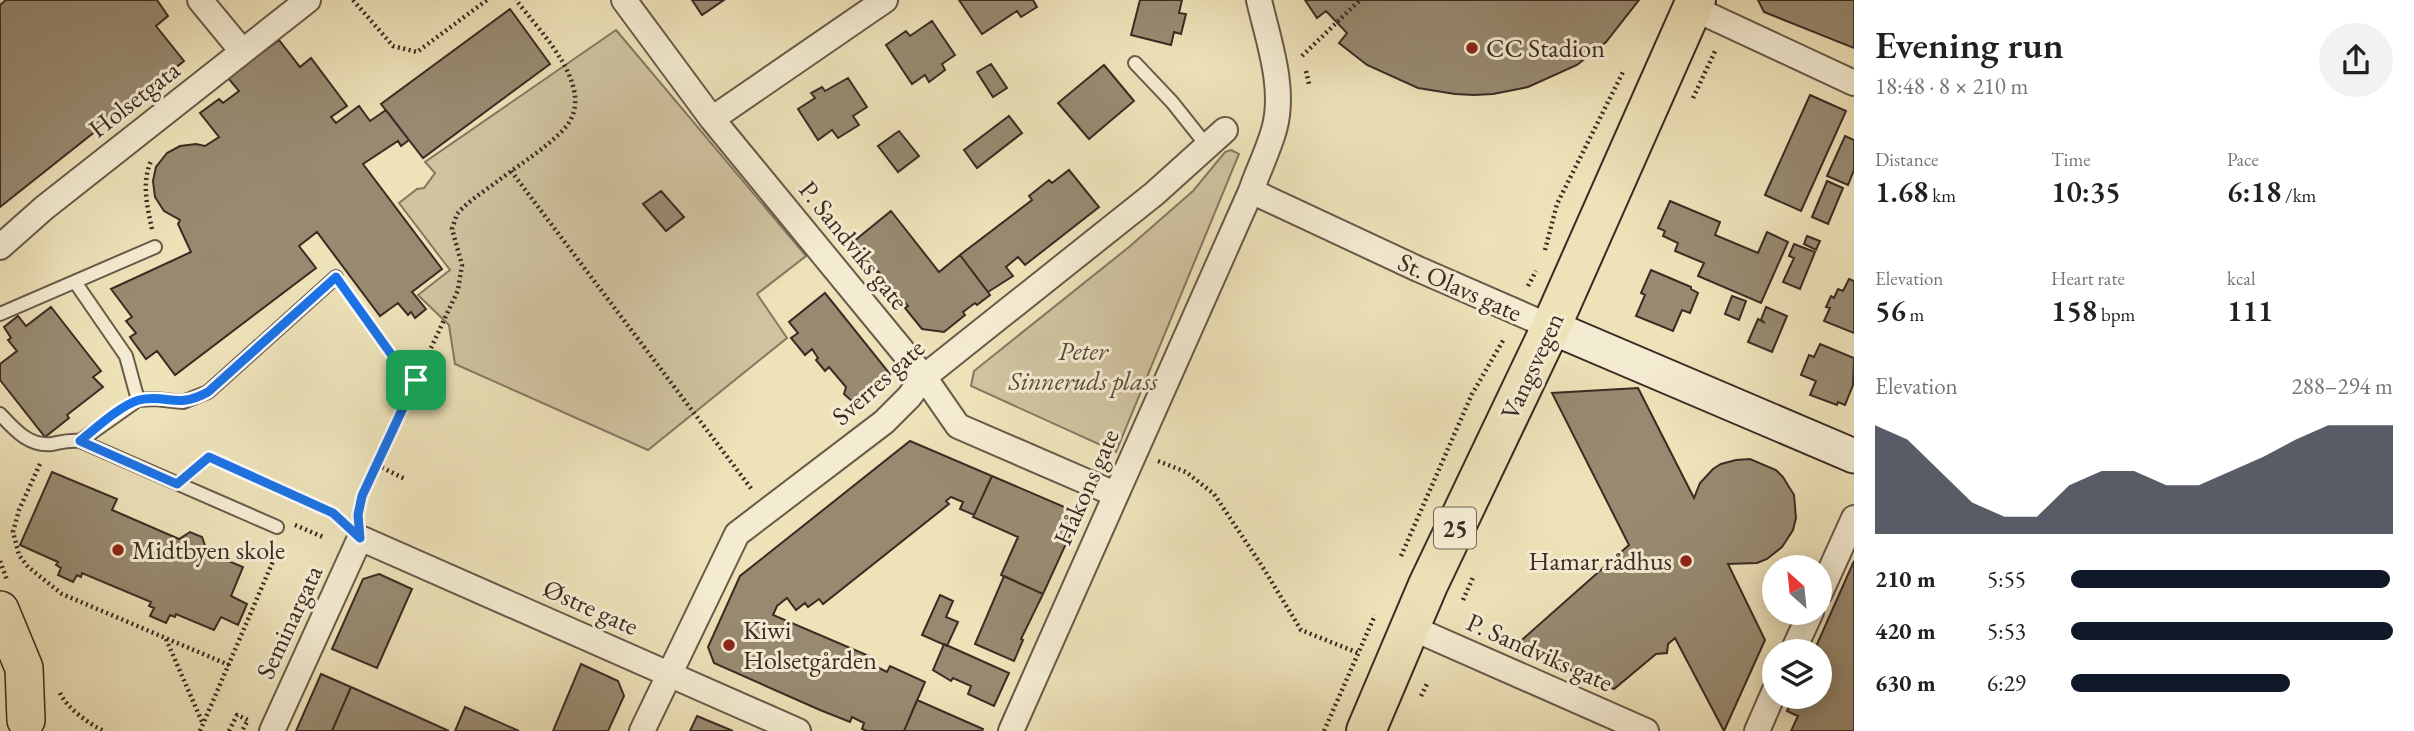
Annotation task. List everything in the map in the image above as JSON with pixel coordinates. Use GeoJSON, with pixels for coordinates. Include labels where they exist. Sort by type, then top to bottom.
{"type":"FeatureCollection","features":[{"type":"Feature","properties":{"kind":"highway","name":"Vangsvegen"},"geometry":{"type":"LineString","coordinates":[[1366,731],[1410,627],[1550,327],[1694,4]]}},
{"type":"Feature","properties":{"kind":"main road","name":"St. Olavs gate"},"geometry":{"type":"LineString","coordinates":[[1550,327],[1854,456]]}},
{"type":"Feature","properties":{"kind":"main road"},"geometry":{"type":"LineString","coordinates":[[0,610],[24,668],[25,720]]}},
{"type":"Feature","properties":{"kind":"street"},"geometry":{"type":"LineString","coordinates":[[200,0],[242,51]]}},
{"type":"Feature","properties":{"kind":"street","name":"Holsetgata"},"geometry":{"type":"LineString","coordinates":[[0,247],[44,208],[308,0]]}},
{"type":"Feature","properties":{"kind":"street","name":"P. Sandviks gate"},"geometry":{"type":"LineString","coordinates":[[624,0],[712,119],[924,377],[958,426],[1115,494]]}},
{"type":"Feature","properties":{"kind":"street"},"geometry":{"type":"LineString","coordinates":[[712,119],[885,0]]}},
{"type":"Feature","properties":{"kind":"street"},"geometry":{"type":"LineString","coordinates":[[1251,191],[1275,128],[1278,105],[1274,67],[1259,0]]}},
{"type":"Feature","properties":{"kind":"street"},"geometry":{"type":"LineString","coordinates":[[1694,4],[1854,83]]}},
{"type":"Feature","properties":{"kind":"street","name":"Sverres gate"},"geometry":{"type":"LineString","coordinates":[[642,731],[737,534],[884,422],[924,377],[1154,194],[1216,138]]}},
{"type":"Feature","properties":{"kind":"street","name":"St. Olavs gate"},"geometry":{"type":"LineString","coordinates":[[1251,191],[1550,327]]}},
{"type":"Feature","properties":{"kind":"street","name":"Håkons gate"},"geometry":{"type":"LineString","coordinates":[[1011,731],[1251,191]]}},
{"type":"Feature","properties":{"kind":"street"},"geometry":{"type":"LineString","coordinates":[[1832,567],[1854,518]]}},
{"type":"Feature","properties":{"kind":"street","name":"Østre gate"},"geometry":{"type":"LineString","coordinates":[[360,538],[798,731]]}},
{"type":"Feature","properties":{"kind":"street","name":"Seminargata"},"geometry":{"type":"LineString","coordinates":[[272,731],[360,538]]}},
{"type":"Feature","properties":{"kind":"street","name":"P. Sandviks gate"},"geometry":{"type":"LineString","coordinates":[[1410,627],[1646,731]]}},
{"type":"Feature","properties":{"kind":"street"},"geometry":{"type":"LineString","coordinates":[[1757,731],[1767,709]]}},
{"type":"Feature","properties":{"kind":"lane"},"geometry":{"type":"LineString","coordinates":[[1135,63],[1171,102],[1216,138]]}},
{"type":"Feature","properties":{"kind":"lane"},"geometry":{"type":"LineString","coordinates":[[0,314],[155,247]]}},
{"type":"Feature","properties":{"kind":"lane"},"geometry":{"type":"LineString","coordinates":[[80,441],[138,400],[155,398],[183,402],[208,392],[336,277]]}},
{"type":"Feature","properties":{"kind":"lane"},"geometry":{"type":"LineString","coordinates":[[75,282],[126,356],[138,400]]}},
{"type":"Feature","properties":{"kind":"lane"},"geometry":{"type":"LineString","coordinates":[[0,414],[14,430],[30,441],[50,444],[68,440],[80,441],[276,527]]}},
{"type":"Feature","properties":{"kind":"path"},"geometry":{"type":"LineString","coordinates":[[353,0],[393,46],[417,52],[487,0]]}},
{"type":"Feature","properties":{"kind":"path"},"geometry":{"type":"LineString","coordinates":[[360,538],[358,515],[362,496],[458,290],[462,265],[452,229],[453,221],[462,208],[562,132],[576,104],[573,83],[559,56],[516,0]]}},
{"type":"Feature","properties":{"kind":"path"},"geometry":{"type":"LineString","coordinates":[[1302,56],[1360,0]]}},
{"type":"Feature","properties":{"kind":"path"},"geometry":{"type":"LineString","coordinates":[[1528,286],[1543,261],[1557,204],[1628,62]]}},
{"type":"Feature","properties":{"kind":"path"},"geometry":{"type":"LineString","coordinates":[[153,156],[148,166],[145,191],[155,247]]}},
{"type":"Feature","properties":{"kind":"path"},"geometry":{"type":"LineString","coordinates":[[511,171],[768,511]]}},
{"type":"Feature","properties":{"kind":"path"},"geometry":{"type":"LineString","coordinates":[[336,277],[401,368],[428,388],[439,402]]}},
{"type":"Feature","properties":{"kind":"path"},"geometry":{"type":"LineString","coordinates":[[1400,557],[1472,394],[1504,339]]}},
{"type":"Feature","properties":{"kind":"path"},"geometry":{"type":"LineString","coordinates":[[50,444],[14,521],[14,542],[19,555],[40,580],[62,594],[229,665]]}},
{"type":"Feature","properties":{"kind":"path"},"geometry":{"type":"LineString","coordinates":[[177,484],[209,457],[333,513],[360,538]]}},
{"type":"Feature","properties":{"kind":"path"},"geometry":{"type":"LineString","coordinates":[[377,465],[405,479]]}},
{"type":"Feature","properties":{"kind":"path"},"geometry":{"type":"LineString","coordinates":[[1186,472],[1214,494],[1301,630],[1358,653]]}},
{"type":"Feature","properties":{"kind":"path"},"geometry":{"type":"LineString","coordinates":[[200,731],[286,531],[276,527]]}},
{"type":"Feature","properties":{"kind":"path"},"geometry":{"type":"LineString","coordinates":[[304,529],[323,537]]}},
{"type":"Feature","properties":{"kind":"path"},"geometry":{"type":"LineString","coordinates":[[1324,731],[1379,605]]}},
{"type":"Feature","properties":{"kind":"path"},"geometry":{"type":"LineString","coordinates":[[166,638],[203,725]]}},
{"type":"Feature","properties":{"kind":"path"},"geometry":{"type":"LineString","coordinates":[[229,731],[237,715],[248,720],[242,731]]}},
{"type":"Feature","properties":{"kind":"green space"},"geometry":{"type":"Polygon","coordinates":[[[616,30],[806,256],[757,294],[787,338],[648,450],[455,364],[449,325],[418,295],[450,270],[399,203],[417,189],[424,188],[435,173],[425,162],[616,30]]]}},
{"type":"Feature","properties":{"kind":"green space","name":"Peter Sinneruds plass"},"geometry":{"type":"Polygon","coordinates":[[[1231,150],[1239,154],[1116,452],[971,386],[974,371],[1129,247],[1193,191],[1225,152],[1231,150]]]}},
{"type":"Feature","properties":{"kind":"building"},"geometry":{"type":"Polygon","coordinates":[[[6,0],[157,0],[168,16],[156,26],[184,61],[0,207],[0,5],[6,0]]]}},
{"type":"Feature","properties":{"kind":"building"},"geometry":{"type":"Polygon","coordinates":[[[692,0],[724,0],[702,15],[692,0]]]}},
{"type":"Feature","properties":{"kind":"building"},"geometry":{"type":"Polygon","coordinates":[[[959,0],[1033,0],[1037,7],[1021,17],[1017,11],[982,34],[959,0]]]}},
{"type":"Feature","properties":{"kind":"building"},"geometry":{"type":"Polygon","coordinates":[[[1140,0],[1182,0],[1179,13],[1186,14],[1181,34],[1174,32],[1171,45],[1131,35],[1140,0]]]}},
{"type":"Feature","properties":{"kind":"building","name":"CC Stadion"},"geometry":{"type":"Polygon","coordinates":[[[1305,0],[1639,0],[1606,42],[1577,65],[1528,87],[1474,95],[1418,88],[1367,65],[1339,43],[1347,33],[1326,11],[1317,18],[1305,0]]]}},
{"type":"Feature","properties":{"kind":"building"},"geometry":{"type":"Polygon","coordinates":[[[1758,0],[1854,0],[1854,48],[1764,12],[1758,0]]]}},
{"type":"Feature","properties":{"kind":"building"},"geometry":{"type":"Polygon","coordinates":[[[510,9],[550,64],[423,158],[381,104],[510,9]]]}},
{"type":"Feature","properties":{"kind":"building"},"geometry":{"type":"Polygon","coordinates":[[[932,21],[955,55],[942,64],[945,70],[929,82],[925,75],[912,84],[886,45],[906,31],[910,36],[932,21]]]}},
{"type":"Feature","properties":{"kind":"building"},"geometry":{"type":"Polygon","coordinates":[[[279,40],[300,67],[311,58],[347,106],[331,117],[336,123],[359,106],[370,121],[386,110],[409,140],[401,146],[398,141],[363,164],[442,269],[412,292],[426,309],[415,318],[411,312],[408,315],[398,303],[380,316],[317,232],[299,246],[316,268],[175,375],[157,351],[146,359],[130,337],[136,333],[126,321],[132,317],[111,289],[191,252],[178,224],[180,220],[164,211],[155,197],[153,181],[156,167],[167,153],[180,146],[205,146],[219,137],[200,113],[219,99],[223,103],[239,91],[228,78],[279,40]]]}},
{"type":"Feature","properties":{"kind":"building"},"geometry":{"type":"Polygon","coordinates":[[[991,64],[1007,88],[993,97],[977,72],[991,64]]]}},
{"type":"Feature","properties":{"kind":"building"},"geometry":{"type":"Polygon","coordinates":[[[1104,65],[1134,101],[1089,139],[1058,103],[1104,65]]]}},
{"type":"Feature","properties":{"kind":"building"},"geometry":{"type":"Polygon","coordinates":[[[848,78],[867,107],[853,116],[859,125],[838,138],[832,130],[818,140],[798,109],[815,98],[811,93],[822,87],[825,91],[848,78]]]}},
{"type":"Feature","properties":{"kind":"building"},"geometry":{"type":"Polygon","coordinates":[[[1810,95],[1846,111],[1801,211],[1765,195],[1810,95]]]}},
{"type":"Feature","properties":{"kind":"building"},"geometry":{"type":"Polygon","coordinates":[[[1009,116],[1022,133],[977,168],[964,150],[1009,116]]]}},
{"type":"Feature","properties":{"kind":"building"},"geometry":{"type":"Polygon","coordinates":[[[899,131],[919,156],[898,172],[878,146],[899,131]]]}},
{"type":"Feature","properties":{"kind":"building"},"geometry":{"type":"Polygon","coordinates":[[[1845,136],[1854,140],[1854,170],[1848,185],[1827,176],[1845,136]]]}},
{"type":"Feature","properties":{"kind":"building"},"geometry":{"type":"Polygon","coordinates":[[[1069,170],[1099,207],[1025,265],[1018,257],[1006,267],[1013,276],[988,292],[960,255],[1032,200],[1029,196],[1049,180],[1052,183],[1069,170]]]}},
{"type":"Feature","properties":{"kind":"building"},"geometry":{"type":"Polygon","coordinates":[[[1827,181],[1843,188],[1828,224],[1812,217],[1827,181]]]}},
{"type":"Feature","properties":{"kind":"building"},"geometry":{"type":"Polygon","coordinates":[[[661,191],[684,217],[666,231],[643,204],[661,191]]]}},
{"type":"Feature","properties":{"kind":"building"},"geometry":{"type":"Polygon","coordinates":[[[1670,201],[1720,222],[1715,235],[1758,253],[1767,232],[1788,242],[1761,303],[1698,276],[1704,263],[1675,251],[1678,243],[1663,236],[1665,231],[1658,228],[1670,201]]]}},
{"type":"Feature","properties":{"kind":"building"},"geometry":{"type":"Polygon","coordinates":[[[891,211],[939,272],[960,255],[990,295],[963,312],[965,315],[944,332],[922,329],[905,308],[908,306],[898,294],[896,296],[853,242],[891,211]]]}},
{"type":"Feature","properties":{"kind":"building"},"geometry":{"type":"Polygon","coordinates":[[[1807,236],[1820,241],[1816,250],[1804,244],[1807,236]]]}},
{"type":"Feature","properties":{"kind":"building"},"geometry":{"type":"Polygon","coordinates":[[[1794,244],[1815,252],[1800,289],[1783,282],[1794,258],[1789,256],[1794,244]]]}},
{"type":"Feature","properties":{"kind":"building"},"geometry":{"type":"Polygon","coordinates":[[[1651,270],[1691,287],[1698,293],[1690,313],[1682,310],[1673,331],[1636,316],[1645,295],[1641,293],[1651,270]]]}},
{"type":"Feature","properties":{"kind":"building"},"geometry":{"type":"Polygon","coordinates":[[[1849,279],[1854,281],[1854,333],[1824,321],[1830,308],[1826,307],[1831,296],[1834,298],[1838,289],[1843,291],[1849,279]]]}},
{"type":"Feature","properties":{"kind":"building"},"geometry":{"type":"Polygon","coordinates":[[[825,293],[890,374],[854,403],[844,394],[846,387],[829,367],[825,371],[816,360],[818,358],[812,349],[805,355],[791,338],[798,333],[789,322],[825,293]]]}},
{"type":"Feature","properties":{"kind":"building"},"geometry":{"type":"Polygon","coordinates":[[[1732,296],[1746,301],[1739,320],[1725,314],[1732,296]]]}},
{"type":"Feature","properties":{"kind":"building"},"geometry":{"type":"Polygon","coordinates":[[[51,307],[101,371],[93,377],[103,387],[67,415],[69,418],[45,437],[0,380],[0,364],[17,351],[8,340],[11,338],[4,327],[18,316],[26,326],[51,307]]]}},
{"type":"Feature","properties":{"kind":"building"},"geometry":{"type":"Polygon","coordinates":[[[1766,307],[1787,316],[1772,352],[1748,342],[1758,319],[1765,323],[1761,320],[1766,307]]]}},
{"type":"Feature","properties":{"kind":"building"},"geometry":{"type":"Polygon","coordinates":[[[1820,344],[1854,358],[1853,385],[1845,405],[1838,402],[1837,405],[1810,395],[1816,381],[1801,375],[1809,355],[1814,357],[1820,344]]]}},
{"type":"Feature","properties":{"kind":"building","name":"Hamar rådhus"},"geometry":{"type":"Polygon","coordinates":[[[1638,388],[1694,498],[1700,483],[1713,469],[1721,464],[1750,459],[1776,470],[1794,495],[1796,518],[1793,530],[1782,547],[1772,555],[1762,555],[1762,561],[1757,563],[1728,564],[1765,639],[1762,639],[1762,647],[1724,731],[1675,638],[1668,644],[1667,653],[1656,654],[1614,689],[1515,646],[1629,545],[1552,393],[1638,388]]]}},
{"type":"Feature","properties":{"kind":"building"},"geometry":{"type":"Polygon","coordinates":[[[910,441],[992,476],[974,515],[960,509],[963,502],[951,497],[946,501],[949,504],[823,604],[819,599],[808,607],[805,603],[796,610],[787,598],[777,606],[773,615],[876,659],[873,665],[887,672],[890,666],[925,682],[904,731],[867,731],[862,729],[864,723],[852,717],[850,722],[714,663],[708,647],[740,576],[910,441]]]}},
{"type":"Feature","properties":{"kind":"building","name":"Midtbyen skole"},"geometry":{"type":"Polygon","coordinates":[[[52,472],[117,499],[112,510],[179,539],[190,532],[202,537],[206,548],[204,551],[243,567],[231,596],[247,604],[238,625],[221,617],[214,630],[176,614],[175,617],[170,615],[166,623],[150,616],[154,608],[149,606],[151,602],[82,573],[81,577],[77,575],[73,582],[58,575],[61,568],[56,565],[58,562],[20,545],[52,472]]]}},
{"type":"Feature","properties":{"kind":"building"},"geometry":{"type":"Polygon","coordinates":[[[992,476],[1069,509],[1075,524],[1043,594],[1001,575],[1018,537],[973,517],[992,476]]]}},
{"type":"Feature","properties":{"kind":"building"},"geometry":{"type":"Polygon","coordinates":[[[1854,561],[1854,731],[1791,731],[1798,716],[1787,711],[1788,709],[1832,709],[1832,639],[1819,639],[1826,625],[1832,625],[1832,610],[1854,561]]]}},
{"type":"Feature","properties":{"kind":"building"},"geometry":{"type":"Polygon","coordinates":[[[379,574],[412,589],[377,668],[332,649],[363,579],[379,574]]]}},
{"type":"Feature","properties":{"kind":"building"},"geometry":{"type":"Polygon","coordinates":[[[1004,576],[1043,594],[1021,639],[1023,640],[1014,661],[975,644],[1004,576]]]}},
{"type":"Feature","properties":{"kind":"building"},"geometry":{"type":"Polygon","coordinates":[[[940,595],[953,601],[946,617],[958,622],[947,646],[922,635],[940,595]]]}},
{"type":"Feature","properties":{"kind":"building"},"geometry":{"type":"Polygon","coordinates":[[[944,644],[1009,673],[994,706],[968,694],[971,686],[953,678],[951,681],[933,670],[944,644]]]}},
{"type":"Feature","properties":{"kind":"building"},"geometry":{"type":"Polygon","coordinates":[[[581,664],[618,681],[624,696],[608,731],[553,731],[581,664]]]}},
{"type":"Feature","properties":{"kind":"building"},"geometry":{"type":"Polygon","coordinates":[[[321,674],[351,687],[332,731],[296,731],[321,674]]]}},
{"type":"Feature","properties":{"kind":"building"},"geometry":{"type":"Polygon","coordinates":[[[351,687],[449,731],[332,731],[351,687]]]}},
{"type":"Feature","properties":{"kind":"building"},"geometry":{"type":"Polygon","coordinates":[[[917,700],[983,729],[904,731],[917,700]]]}},
{"type":"Feature","properties":{"kind":"building"},"geometry":{"type":"Polygon","coordinates":[[[465,707],[519,731],[455,731],[465,707]]]}},
{"type":"Feature","properties":{"kind":"building"},"geometry":{"type":"Polygon","coordinates":[[[697,716],[733,731],[690,731],[697,716]]]}},
{"type":"Feature","properties":{"kind":"place","name":"CC Stadion"},"geometry":{"type":"Point","coordinates":[1472,48]}},
{"type":"Feature","properties":{"kind":"place","name":"Midtbyen skole"},"geometry":{"type":"Point","coordinates":[118,550]}},
{"type":"Feature","properties":{"kind":"place","name":"Hamar rådhus"},"geometry":{"type":"Point","coordinates":[1686,561]}},
{"type":"Feature","properties":{"kind":"place","name":"Kiwi Holsetgården"},"geometry":{"type":"Point","coordinates":[729,645]}},
{"type":"Feature","properties":{"kind":"route"},"geometry":{"type":"LineString","coordinates":[[336,277],[401,368],[416,380],[362,496],[358,515],[360,538],[333,513],[209,457],[177,484],[80,441],[138,400],[155,398],[183,402],[208,392],[336,277]]}}]}
